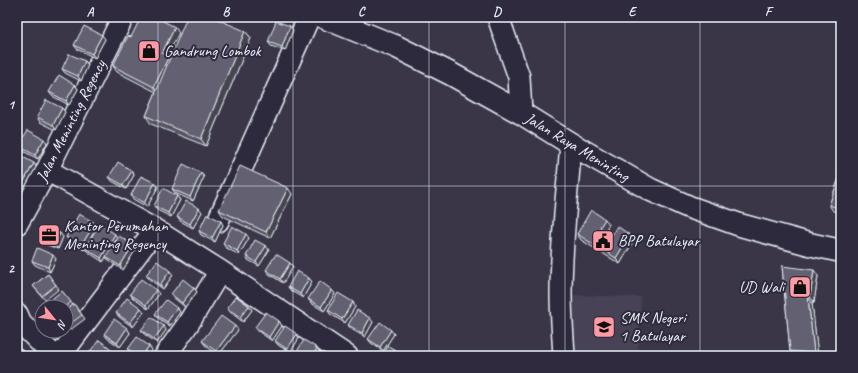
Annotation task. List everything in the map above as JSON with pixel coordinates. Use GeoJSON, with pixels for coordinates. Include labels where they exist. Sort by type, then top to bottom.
{"type":"FeatureCollection","features":[{"type":"Feature","properties":{"kind":"highway","name":"Jalan Raya Meninting"},"geometry":{"type":"LineString","coordinates":[[323,17],[397,47],[450,74],[521,113],[651,190],[689,208],[740,225],[841,251]]}},
{"type":"Feature","properties":{"kind":"street","name":"Jalan Meninting Regency"},"geometry":{"type":"LineString","coordinates":[[17,224],[47,170],[123,17]]}},
{"type":"Feature","properties":{"kind":"street"},"geometry":{"type":"LineString","coordinates":[[218,221],[309,17]]}},
{"type":"Feature","properties":{"kind":"street"},"geometry":{"type":"LineString","coordinates":[[498,17],[519,77],[521,113]]}},
{"type":"Feature","properties":{"kind":"street"},"geometry":{"type":"LineString","coordinates":[[564,356],[562,273],[564,225],[571,144]]}},
{"type":"Feature","properties":{"kind":"street"},"geometry":{"type":"LineString","coordinates":[[47,170],[155,230],[220,271],[347,356]]}},
{"type":"Feature","properties":{"kind":"street"},"geometry":{"type":"LineString","coordinates":[[60,356],[155,230]]}},
{"type":"Feature","properties":{"kind":"street"},"geometry":{"type":"LineString","coordinates":[[165,356],[188,324],[220,271]]}},
{"type":"Feature","properties":{"kind":"street"},"geometry":{"type":"LineString","coordinates":[[17,314],[22,322],[54,356]]}},
{"type":"Feature","properties":{"kind":"shaded area","name":"SMK Negeri 1 Batulayar"},"geometry":{"type":"Polygon","coordinates":[[[567,295],[641,297],[638,356],[571,356],[567,295]]]}},
{"type":"Feature","properties":{"kind":"building","name":"Gandrung Lombok"},"geometry":{"type":"Polygon","coordinates":[[[141,17],[155,17],[175,27],[162,53],[169,56],[154,87],[113,66],[128,36],[131,37],[141,17]]]}},
{"type":"Feature","properties":{"kind":"building"},"geometry":{"type":"Polygon","coordinates":[[[187,17],[212,17],[245,31],[201,139],[146,116],[187,17]]]}},
{"type":"Feature","properties":{"kind":"building"},"geometry":{"type":"Polygon","coordinates":[[[276,21],[290,26],[282,47],[268,42],[276,21]]]}},
{"type":"Feature","properties":{"kind":"building"},"geometry":{"type":"Polygon","coordinates":[[[84,26],[102,35],[92,54],[74,45],[84,26]]]}},
{"type":"Feature","properties":{"kind":"building"},"geometry":{"type":"Polygon","coordinates":[[[69,54],[85,61],[78,76],[62,69],[69,54]]]}},
{"type":"Feature","properties":{"kind":"building"},"geometry":{"type":"Polygon","coordinates":[[[59,75],[75,85],[66,101],[49,92],[59,75]]]}},
{"type":"Feature","properties":{"kind":"building"},"geometry":{"type":"Polygon","coordinates":[[[46,100],[62,108],[53,125],[37,117],[46,100]]]}},
{"type":"Feature","properties":{"kind":"building"},"geometry":{"type":"Polygon","coordinates":[[[28,130],[44,139],[35,155],[18,146],[28,130]]]}},
{"type":"Feature","properties":{"kind":"building"},"geometry":{"type":"Polygon","coordinates":[[[17,154],[34,163],[19,190],[17,189],[17,154]]]}},
{"type":"Feature","properties":{"kind":"building"},"geometry":{"type":"Polygon","coordinates":[[[118,162],[132,171],[123,185],[109,177],[118,162]]]}},
{"type":"Feature","properties":{"kind":"building"},"geometry":{"type":"Polygon","coordinates":[[[183,164],[201,173],[190,197],[172,189],[183,164]]]}},
{"type":"Feature","properties":{"kind":"building"},"geometry":{"type":"Polygon","coordinates":[[[240,166],[288,188],[266,232],[219,210],[240,166]]]}},
{"type":"Feature","properties":{"kind":"building"},"geometry":{"type":"Polygon","coordinates":[[[841,173],[841,209],[829,205],[841,173]]]}},
{"type":"Feature","properties":{"kind":"building"},"geometry":{"type":"Polygon","coordinates":[[[141,176],[155,183],[144,203],[131,195],[141,176]]]}},
{"type":"Feature","properties":{"kind":"building"},"geometry":{"type":"Polygon","coordinates":[[[163,188],[177,196],[168,213],[154,206],[163,188]]]}},
{"type":"Feature","properties":{"kind":"building"},"geometry":{"type":"Polygon","coordinates":[[[186,201],[199,208],[190,224],[177,217],[186,201]]]}},
{"type":"Feature","properties":{"kind":"building"},"geometry":{"type":"Polygon","coordinates":[[[591,210],[605,219],[600,227],[612,235],[617,226],[630,235],[616,258],[577,234],[591,210]]]}},
{"type":"Feature","properties":{"kind":"building"},"geometry":{"type":"Polygon","coordinates":[[[79,214],[95,223],[81,246],[66,237],[79,214]]]}},
{"type":"Feature","properties":{"kind":"building"},"geometry":{"type":"Polygon","coordinates":[[[207,214],[221,221],[212,238],[199,231],[207,214]]]}},
{"type":"Feature","properties":{"kind":"building"},"geometry":{"type":"Polygon","coordinates":[[[99,224],[115,234],[101,258],[85,248],[99,224]]]}},
{"type":"Feature","properties":{"kind":"building"},"geometry":{"type":"Polygon","coordinates":[[[232,226],[246,234],[237,251],[223,243],[232,226]]]}},
{"type":"Feature","properties":{"kind":"building"},"geometry":{"type":"Polygon","coordinates":[[[44,227],[60,233],[55,245],[39,239],[44,227]]]}},
{"type":"Feature","properties":{"kind":"building"},"geometry":{"type":"Polygon","coordinates":[[[119,236],[133,245],[120,266],[106,257],[119,236]]]}},
{"type":"Feature","properties":{"kind":"building"},"geometry":{"type":"Polygon","coordinates":[[[255,240],[266,246],[256,262],[246,256],[255,240]]]}},
{"type":"Feature","properties":{"kind":"building"},"geometry":{"type":"Polygon","coordinates":[[[37,248],[53,255],[48,267],[32,261],[37,248]]]}},
{"type":"Feature","properties":{"kind":"building"},"geometry":{"type":"Polygon","coordinates":[[[276,254],[290,263],[280,279],[266,270],[276,254]]]}},
{"type":"Feature","properties":{"kind":"building"},"geometry":{"type":"Polygon","coordinates":[[[157,261],[170,271],[160,285],[146,275],[157,261]]]}},
{"type":"Feature","properties":{"kind":"building"},"geometry":{"type":"Polygon","coordinates":[[[782,266],[814,270],[810,297],[808,297],[814,353],[790,351],[782,266]]]}},
{"type":"Feature","properties":{"kind":"building"},"geometry":{"type":"Polygon","coordinates":[[[297,271],[309,278],[300,294],[288,287],[297,271]]]}},
{"type":"Feature","properties":{"kind":"building"},"geometry":{"type":"Polygon","coordinates":[[[48,274],[56,285],[42,296],[33,286],[48,274]]]}},
{"type":"Feature","properties":{"kind":"building"},"geometry":{"type":"Polygon","coordinates":[[[141,279],[156,290],[146,305],[130,294],[141,279]]]}},
{"type":"Feature","properties":{"kind":"building"},"geometry":{"type":"Polygon","coordinates":[[[183,279],[194,288],[182,303],[171,294],[183,279]]]}},
{"type":"Feature","properties":{"kind":"building"},"geometry":{"type":"Polygon","coordinates":[[[320,281],[332,290],[321,307],[308,299],[320,281]]]}},
{"type":"Feature","properties":{"kind":"building"},"geometry":{"type":"Polygon","coordinates":[[[62,291],[69,299],[52,299],[62,291]]]}},
{"type":"Feature","properties":{"kind":"building"},"geometry":{"type":"Polygon","coordinates":[[[338,293],[353,302],[342,319],[328,310],[338,293]]]}},
{"type":"Feature","properties":{"kind":"building"},"geometry":{"type":"Polygon","coordinates":[[[236,296],[249,306],[240,317],[227,308],[236,296]]]}},
{"type":"Feature","properties":{"kind":"building"},"geometry":{"type":"Polygon","coordinates":[[[127,298],[141,308],[130,323],[116,313],[127,298]]]}},
{"type":"Feature","properties":{"kind":"building"},"geometry":{"type":"Polygon","coordinates":[[[166,300],[177,308],[167,322],[155,314],[166,300]]]}},
{"type":"Feature","properties":{"kind":"building"},"geometry":{"type":"Polygon","coordinates":[[[74,304],[82,315],[74,321],[74,304]]]}},
{"type":"Feature","properties":{"kind":"building"},"geometry":{"type":"Polygon","coordinates":[[[357,310],[370,318],[362,333],[348,325],[357,310]]]}},
{"type":"Feature","properties":{"kind":"building"},"geometry":{"type":"Polygon","coordinates":[[[266,312],[279,321],[269,337],[255,327],[266,312]]]}},
{"type":"Feature","properties":{"kind":"building"},"geometry":{"type":"Polygon","coordinates":[[[221,316],[235,326],[216,351],[202,341],[221,316]]]}},
{"type":"Feature","properties":{"kind":"building"},"geometry":{"type":"Polygon","coordinates":[[[151,317],[164,326],[154,339],[141,330],[151,317]]]}},
{"type":"Feature","properties":{"kind":"building"},"geometry":{"type":"Polygon","coordinates":[[[114,319],[127,328],[117,343],[104,334],[114,319]]]}},
{"type":"Feature","properties":{"kind":"building"},"geometry":{"type":"Polygon","coordinates":[[[380,322],[391,330],[380,347],[368,339],[380,322]]]}},
{"type":"Feature","properties":{"kind":"building"},"geometry":{"type":"Polygon","coordinates":[[[285,326],[297,334],[287,349],[275,341],[285,326]]]}},
{"type":"Feature","properties":{"kind":"building"},"geometry":{"type":"Polygon","coordinates":[[[137,337],[149,346],[142,356],[137,356],[128,349],[137,337]]]}},
{"type":"Feature","properties":{"kind":"building"},"geometry":{"type":"Polygon","coordinates":[[[99,340],[110,348],[104,356],[91,356],[88,354],[99,340]]]}},
{"type":"Feature","properties":{"kind":"building"},"geometry":{"type":"Polygon","coordinates":[[[304,340],[317,348],[313,356],[294,356],[304,340]]]}},
{"type":"Feature","properties":{"kind":"building"},"geometry":{"type":"Polygon","coordinates":[[[17,345],[26,354],[25,356],[17,356],[17,345]]]}},
{"type":"Feature","properties":{"kind":"building"},"geometry":{"type":"Polygon","coordinates":[[[388,346],[407,356],[382,356],[388,346]]]}},
{"type":"Feature","properties":{"kind":"building"},"geometry":{"type":"Polygon","coordinates":[[[323,352],[329,356],[320,356],[323,352]]]}},
{"type":"Feature","properties":{"kind":"place","name":"Gandrung Lombok"},"geometry":{"type":"Point","coordinates":[149,51]}},
{"type":"Feature","properties":{"kind":"place","name":"Kantor Perumahan Meninting Regency"},"geometry":{"type":"Point","coordinates":[49,235]}},
{"type":"Feature","properties":{"kind":"place","name":"BPP Batulayar"},"geometry":{"type":"Point","coordinates":[603,241]}},
{"type":"Feature","properties":{"kind":"place","name":"UD Wali"},"geometry":{"type":"Point","coordinates":[800,287]}},
{"type":"Feature","properties":{"kind":"place","name":"SMK Negeri 1 Batulayar"},"geometry":{"type":"Point","coordinates":[604,327]}}]}
